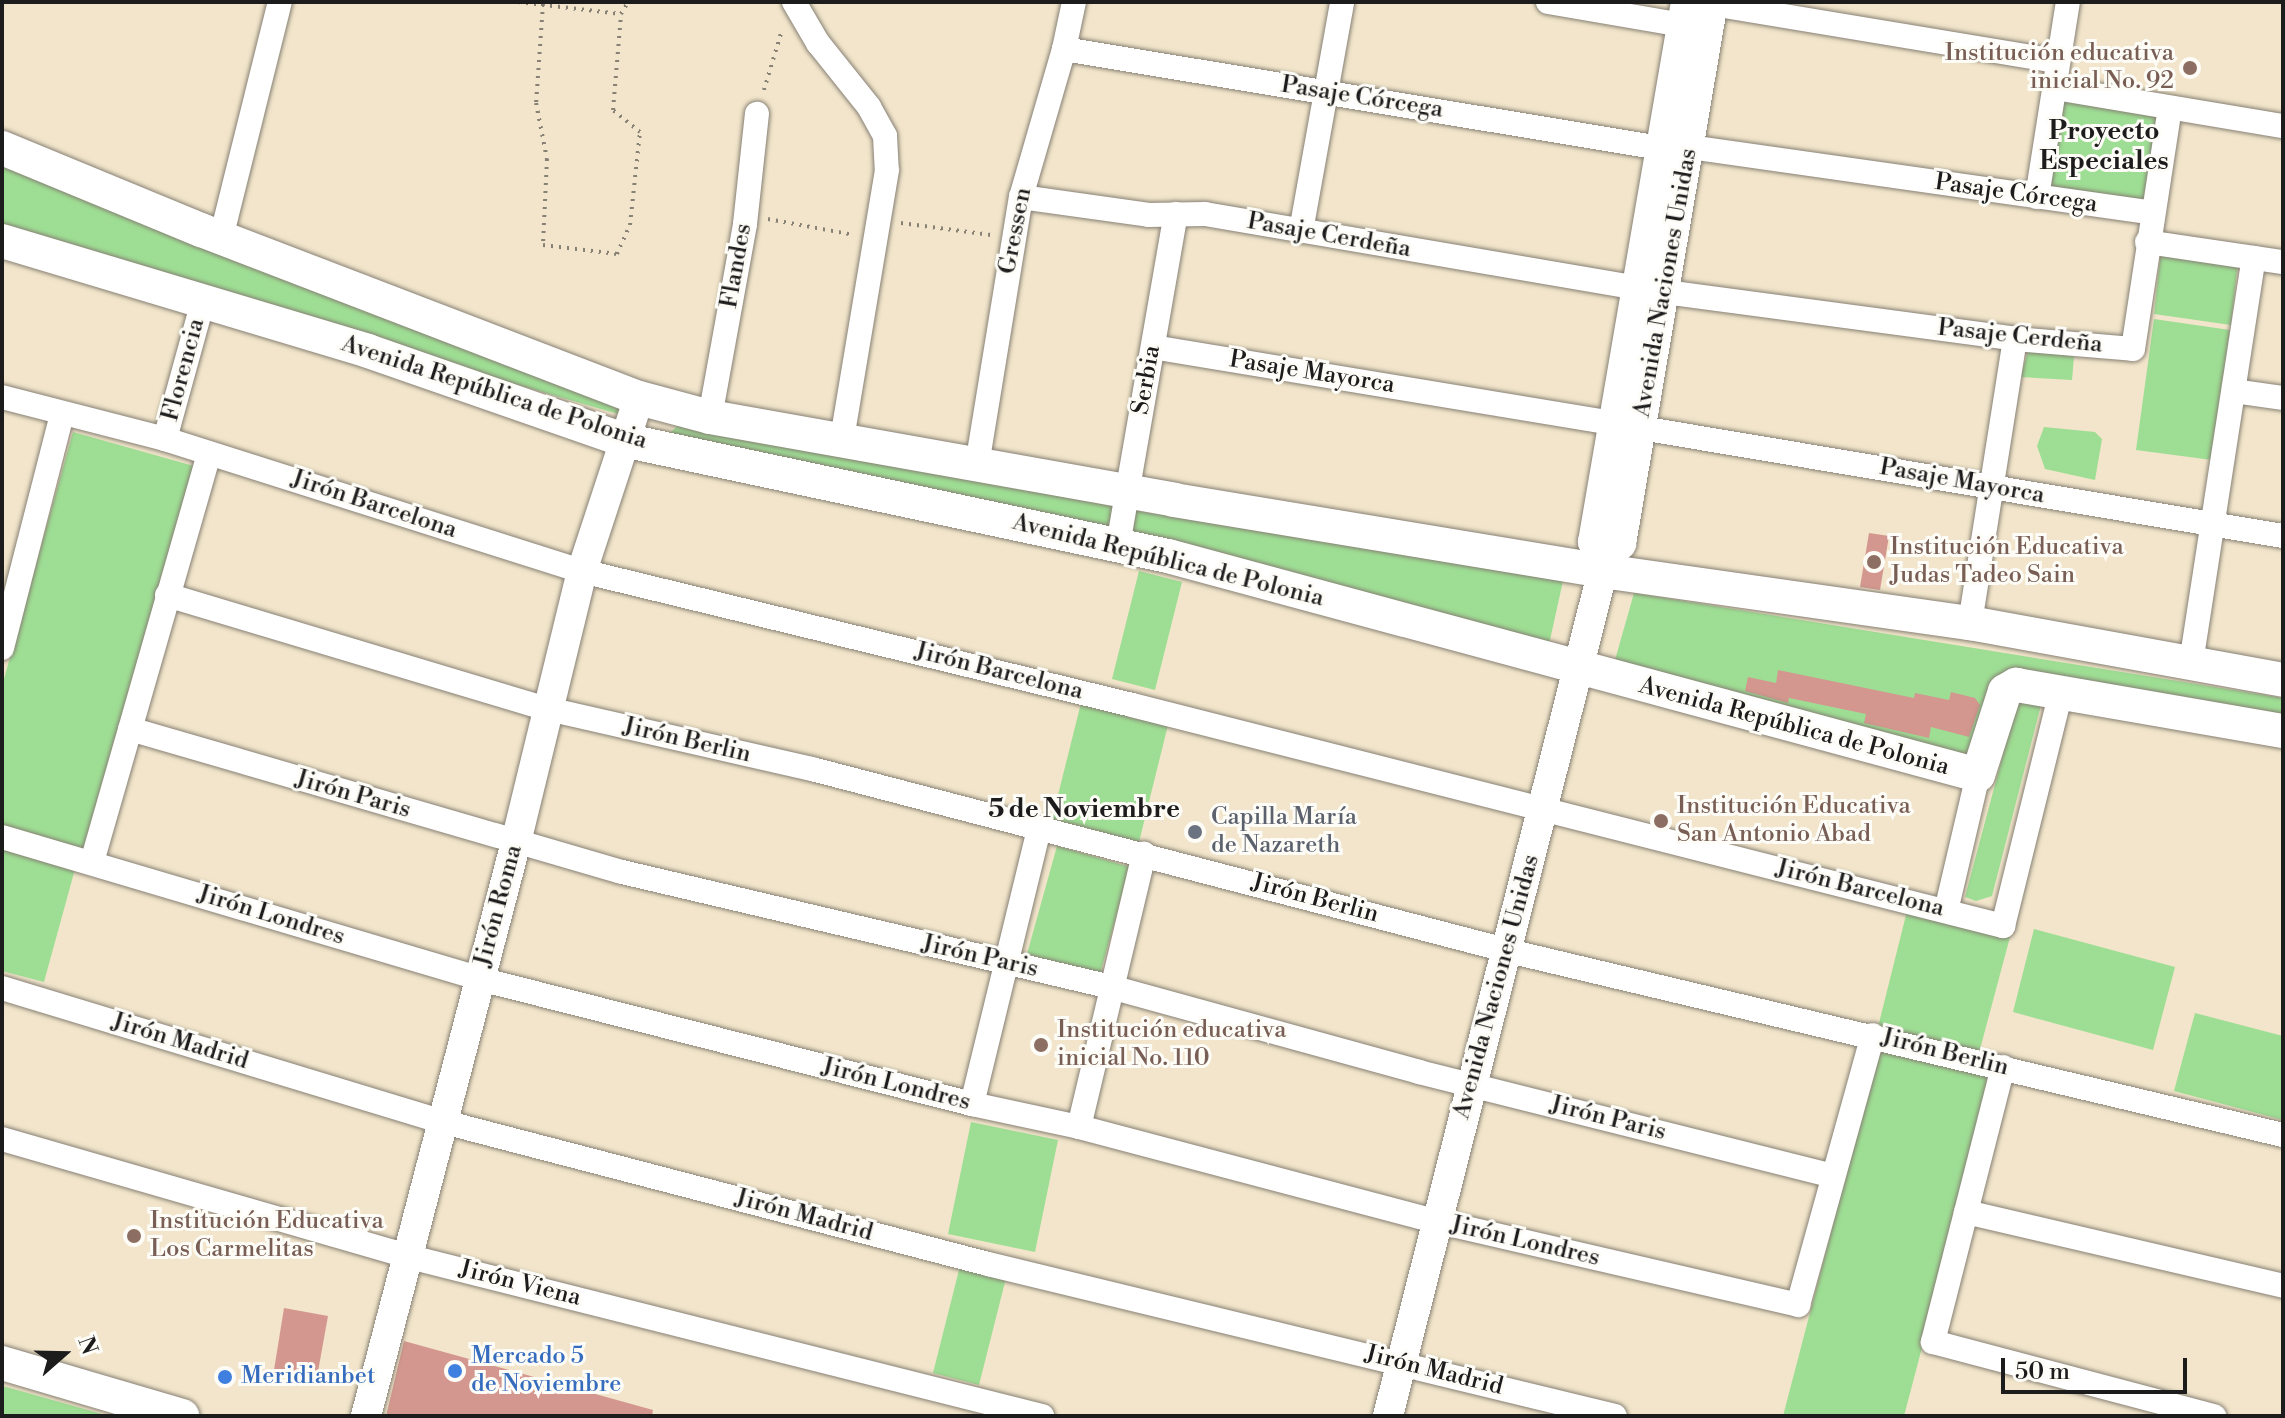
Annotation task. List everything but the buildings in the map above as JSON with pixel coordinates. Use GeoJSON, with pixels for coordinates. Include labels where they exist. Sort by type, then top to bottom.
{"type":"FeatureCollection","features":[{"type":"Feature","properties":{"kind":"main road","name":"Avenida República de Polonia"},"geometry":{"type":"LineString","coordinates":[[2,148],[221,238],[639,398],[710,417],[1113,489],[1970,623],[2283,680]]}},
{"type":"Feature","properties":{"kind":"main road","name":"Avenida República de Polonia"},"geometry":{"type":"LineString","coordinates":[[2,241],[368,351],[623,440],[1105,542],[1978,775],[2005,691],[2016,685],[2283,731]]}},
{"type":"Feature","properties":{"kind":"main road"},"geometry":{"type":"LineString","coordinates":[[1105,542],[1113,489]]}},
{"type":"Feature","properties":{"kind":"main road"},"geometry":{"type":"LineString","coordinates":[[2,1363],[182,1416]]}},
{"type":"Feature","properties":{"kind":"street"},"geometry":{"type":"LineString","coordinates":[[221,238],[280,2]]}},
{"type":"Feature","properties":{"kind":"street","name":"Gressen"},"geometry":{"type":"LineString","coordinates":[[977,465],[1021,197],[1064,49],[1074,2]]}},
{"type":"Feature","properties":{"kind":"street"},"geometry":{"type":"LineString","coordinates":[[1301,231],[1342,2]]}},
{"type":"Feature","properties":{"kind":"street"},"geometry":{"type":"LineString","coordinates":[[1548,2],[1698,8],[2058,61]]}},
{"type":"Feature","properties":{"kind":"street"},"geometry":{"type":"LineString","coordinates":[[2037,197],[2068,2]]}},
{"type":"Feature","properties":{"kind":"street"},"geometry":{"type":"LineString","coordinates":[[795,4],[818,43],[869,107],[885,136],[887,170],[842,440]]}},
{"type":"Feature","properties":{"kind":"street","name":"Avenida Naciones Unidas"},"geometry":{"type":"LineString","coordinates":[[1650,290],[1690,147],[1698,8]]}},
{"type":"Feature","properties":{"kind":"street","name":"Avenida Naciones Unidas"},"geometry":{"type":"LineString","coordinates":[[1388,1416],[1435,1221],[1580,670],[1604,564],[1593,542],[1627,426],[1650,290],[1660,148],[1698,8]]}},
{"type":"Feature","properties":{"kind":"street","name":"Pasaje Córcega"},"geometry":{"type":"LineString","coordinates":[[1064,49],[1660,148]]}},
{"type":"Feature","properties":{"kind":"street"},"geometry":{"type":"LineString","coordinates":[[2055,88],[2283,126]]}},
{"type":"Feature","properties":{"kind":"street","name":"Pasaje Cerdeña"},"geometry":{"type":"LineString","coordinates":[[1021,197],[1149,215],[1205,214],[1650,290],[2015,339],[2133,349],[2170,108]]}},
{"type":"Feature","properties":{"kind":"street","name":"Flandes"},"geometry":{"type":"LineString","coordinates":[[710,417],[746,215],[757,114]]}},
{"type":"Feature","properties":{"kind":"street","name":"Pasaje Córcega"},"geometry":{"type":"LineString","coordinates":[[1690,147],[2152,213]]}},
{"type":"Feature","properties":{"kind":"street","name":"Serbia"},"geometry":{"type":"LineString","coordinates":[[1113,489],[1153,347],[1176,214]]}},
{"type":"Feature","properties":{"kind":"street"},"geometry":{"type":"LineString","coordinates":[[2147,242],[2283,262]]}},
{"type":"Feature","properties":{"kind":"street"},"geometry":{"type":"LineString","coordinates":[[2191,663],[2254,258]]}},
{"type":"Feature","properties":{"kind":"street","name":"Florencia"},"geometry":{"type":"LineString","coordinates":[[165,439],[203,301]]}},
{"type":"Feature","properties":{"kind":"street"},"geometry":{"type":"LineString","coordinates":[[1970,623],[2015,339]]}},
{"type":"Feature","properties":{"kind":"street","name":"Pasaje Mayorca"},"geometry":{"type":"LineString","coordinates":[[1153,347],[2283,536]]}},
{"type":"Feature","properties":{"kind":"street"},"geometry":{"type":"LineString","coordinates":[[2234,391],[2283,398]]}},
{"type":"Feature","properties":{"kind":"street","name":"Jirón Barcelona"},"geometry":{"type":"LineString","coordinates":[[2,397],[165,439],[582,571],[2003,926],[2061,691]]}},
{"type":"Feature","properties":{"kind":"street","name":"Jirón Roma"},"geometry":{"type":"LineString","coordinates":[[366,1416],[410,1257],[582,571],[639,398]]}},
{"type":"Feature","properties":{"kind":"street"},"geometry":{"type":"LineString","coordinates":[[2,648],[62,414]]}},
{"type":"Feature","properties":{"kind":"street"},"geometry":{"type":"LineString","coordinates":[[92,862],[209,453]]}},
{"type":"Feature","properties":{"kind":"street","name":"Jirón Berlin"},"geometry":{"type":"LineString","coordinates":[[167,595],[548,709],[812,769],[1507,950],[2283,1135]]}},
{"type":"Feature","properties":{"kind":"street","name":"Jirón Paris"},"geometry":{"type":"LineString","coordinates":[[130,729],[622,872],[1111,987],[1471,1085],[1833,1176]]}},
{"type":"Feature","properties":{"kind":"street"},"geometry":{"type":"LineString","coordinates":[[1946,911],[1978,775]]}},
{"type":"Feature","properties":{"kind":"street"},"geometry":{"type":"LineString","coordinates":[[972,1104],[1039,830]]}},
{"type":"Feature","properties":{"kind":"street","name":"Jirón Londres"},"geometry":{"type":"LineString","coordinates":[[2,837],[480,979],[972,1104],[1079,1127],[1435,1221],[1798,1305],[1833,1176]]}},
{"type":"Feature","properties":{"kind":"street"},"geometry":{"type":"LineString","coordinates":[[1079,1127],[1144,854]]}},
{"type":"Feature","properties":{"kind":"street","name":"Jirón Madrid"},"geometry":{"type":"LineString","coordinates":[[2,988],[444,1122],[973,1260],[1615,1416]]}},
{"type":"Feature","properties":{"kind":"street"},"geometry":{"type":"LineString","coordinates":[[1833,1176],[1873,1035]]}},
{"type":"Feature","properties":{"kind":"street"},"geometry":{"type":"LineString","coordinates":[[2003,1067],[1933,1342],[2214,1416]]}},
{"type":"Feature","properties":{"kind":"street","name":"Jirón Viena"},"geometry":{"type":"LineString","coordinates":[[2,1139],[410,1257],[1042,1416]]}},
{"type":"Feature","properties":{"kind":"street"},"geometry":{"type":"LineString","coordinates":[[1966,1212],[2283,1286]]}},
{"type":"Feature","properties":{"kind":"path"},"geometry":{"type":"LineString","coordinates":[[520,2],[621,14]]}},
{"type":"Feature","properties":{"kind":"path"},"geometry":{"type":"LineString","coordinates":[[543,4],[536,103],[547,159],[543,245],[617,254],[630,225],[640,132],[613,110],[621,14],[628,2]]}},
{"type":"Feature","properties":{"kind":"path"},"geometry":{"type":"LineString","coordinates":[[757,114],[779,35],[795,4]]}},
{"type":"Feature","properties":{"kind":"path"},"geometry":{"type":"LineString","coordinates":[[746,215],[877,229],[1014,238]]}},
{"type":"Feature","properties":{"kind":"green space"},"geometry":{"type":"Polygon","coordinates":[[[2058,92],[2165,112],[2150,208],[2042,192],[2058,92]]]}},
{"type":"Feature","properties":{"kind":"green space"},"geometry":{"type":"Polygon","coordinates":[[[2,162],[629,411],[618,414],[2,235],[2,162]]]}},
{"type":"Feature","properties":{"kind":"green space"},"geometry":{"type":"Polygon","coordinates":[[[2161,250],[2238,262],[2231,325],[2154,314],[2161,250]]]}},
{"type":"Feature","properties":{"kind":"green space"},"geometry":{"type":"Polygon","coordinates":[[[2154,319],[2230,330],[2212,460],[2136,450],[2154,319]]]}},
{"type":"Feature","properties":{"kind":"green space"},"geometry":{"type":"Polygon","coordinates":[[[2030,346],[2074,357],[2072,380],[2020,377],[2030,346]]]}},
{"type":"Feature","properties":{"kind":"green space"},"geometry":{"type":"Polygon","coordinates":[[[680,423],[1149,513],[1563,581],[1548,649],[669,434],[680,423]]]}},
{"type":"Feature","properties":{"kind":"green space"},"geometry":{"type":"Polygon","coordinates":[[[2044,427],[2095,432],[2102,439],[2095,480],[2045,469],[2037,446],[2044,427]]]}},
{"type":"Feature","properties":{"kind":"green space"},"geometry":{"type":"Polygon","coordinates":[[[73,432],[201,468],[91,855],[2,833],[2,686],[73,432]]]}},
{"type":"Feature","properties":{"kind":"green space"},"geometry":{"type":"Polygon","coordinates":[[[1139,571],[1182,582],[1155,690],[1112,679],[1139,571]]]}},
{"type":"Feature","properties":{"kind":"green space"},"geometry":{"type":"Polygon","coordinates":[[[1634,593],[2283,698],[2283,722],[2002,679],[1965,761],[1613,667],[1634,593]]]}},
{"type":"Feature","properties":{"kind":"green space"},"geometry":{"type":"Polygon","coordinates":[[[2042,701],[1992,896],[1976,901],[1965,897],[2017,702],[2042,701]]]}},
{"type":"Feature","properties":{"kind":"green space"},"geometry":{"type":"Polygon","coordinates":[[[1081,703],[1168,725],[1139,842],[1052,819],[1081,703]]]}},
{"type":"Feature","properties":{"kind":"green space"},"geometry":{"type":"Polygon","coordinates":[[[1057,846],[1130,867],[1100,974],[1027,954],[1057,846]]]}},
{"type":"Feature","properties":{"kind":"green space"},"geometry":{"type":"Polygon","coordinates":[[[2,849],[75,869],[44,982],[2,971],[2,849]]]}},
{"type":"Feature","properties":{"kind":"green space"},"geometry":{"type":"Polygon","coordinates":[[[1907,911],[2010,937],[1979,1053],[1878,1027],[1907,911]]]}},
{"type":"Feature","properties":{"kind":"green space"},"geometry":{"type":"Polygon","coordinates":[[[2034,929],[2175,967],[2153,1050],[2013,1012],[2034,929]]]}},
{"type":"Feature","properties":{"kind":"green space"},"geometry":{"type":"Polygon","coordinates":[[[2195,1013],[2283,1036],[2283,1120],[2174,1091],[2195,1013]]]}},
{"type":"Feature","properties":{"kind":"green space"},"geometry":{"type":"Polygon","coordinates":[[[1879,1049],[1993,1078],[1904,1416],[1783,1416],[1879,1049]]]}},
{"type":"Feature","properties":{"kind":"green space"},"geometry":{"type":"Polygon","coordinates":[[[971,1122],[1058,1140],[1035,1252],[948,1234],[971,1122]]]}},
{"type":"Feature","properties":{"kind":"green space"},"geometry":{"type":"Polygon","coordinates":[[[960,1266],[1006,1278],[979,1385],[933,1373],[960,1266]]]}},
{"type":"Feature","properties":{"kind":"green space"},"geometry":{"type":"Polygon","coordinates":[[[2,1386],[10,1388],[109,1416],[2,1416],[2,1386]]]}},
{"type":"Feature","properties":{"kind":"place","name":"Institución educativa inicial No. 92"},"geometry":{"type":"Point","coordinates":[2190,68]}},
{"type":"Feature","properties":{"kind":"place","name":"Institución Educativa Judas Tadeo Sain"},"geometry":{"type":"Point","coordinates":[1874,562]}},
{"type":"Feature","properties":{"kind":"place","name":"Institución Educativa San Antonio Abad"},"geometry":{"type":"Point","coordinates":[1661,821]}},
{"type":"Feature","properties":{"kind":"place","name":"Capilla María de Nazareth"},"geometry":{"type":"Point","coordinates":[1195,832]}},
{"type":"Feature","properties":{"kind":"place","name":"Institución educativa inicial No. 110"},"geometry":{"type":"Point","coordinates":[1041,1045]}},
{"type":"Feature","properties":{"kind":"place","name":"Institución Educativa Los Carmelitas"},"geometry":{"type":"Point","coordinates":[134,1236]}},
{"type":"Feature","properties":{"kind":"place","name":"Mercado 5 de Noviembre"},"geometry":{"type":"Point","coordinates":[455,1371]}},
{"type":"Feature","properties":{"kind":"place","name":"Meridianbet"},"geometry":{"type":"Point","coordinates":[225,1377]}},
{"type":"Feature","properties":{"kind":"district","name":"Proyecto Especiales"},"geometry":{"type":"Point","coordinates":[2104,147]}},
{"type":"Feature","properties":{"kind":"district","name":"5 de Noviembre"},"geometry":{"type":"Point","coordinates":[1084,810]}}]}
